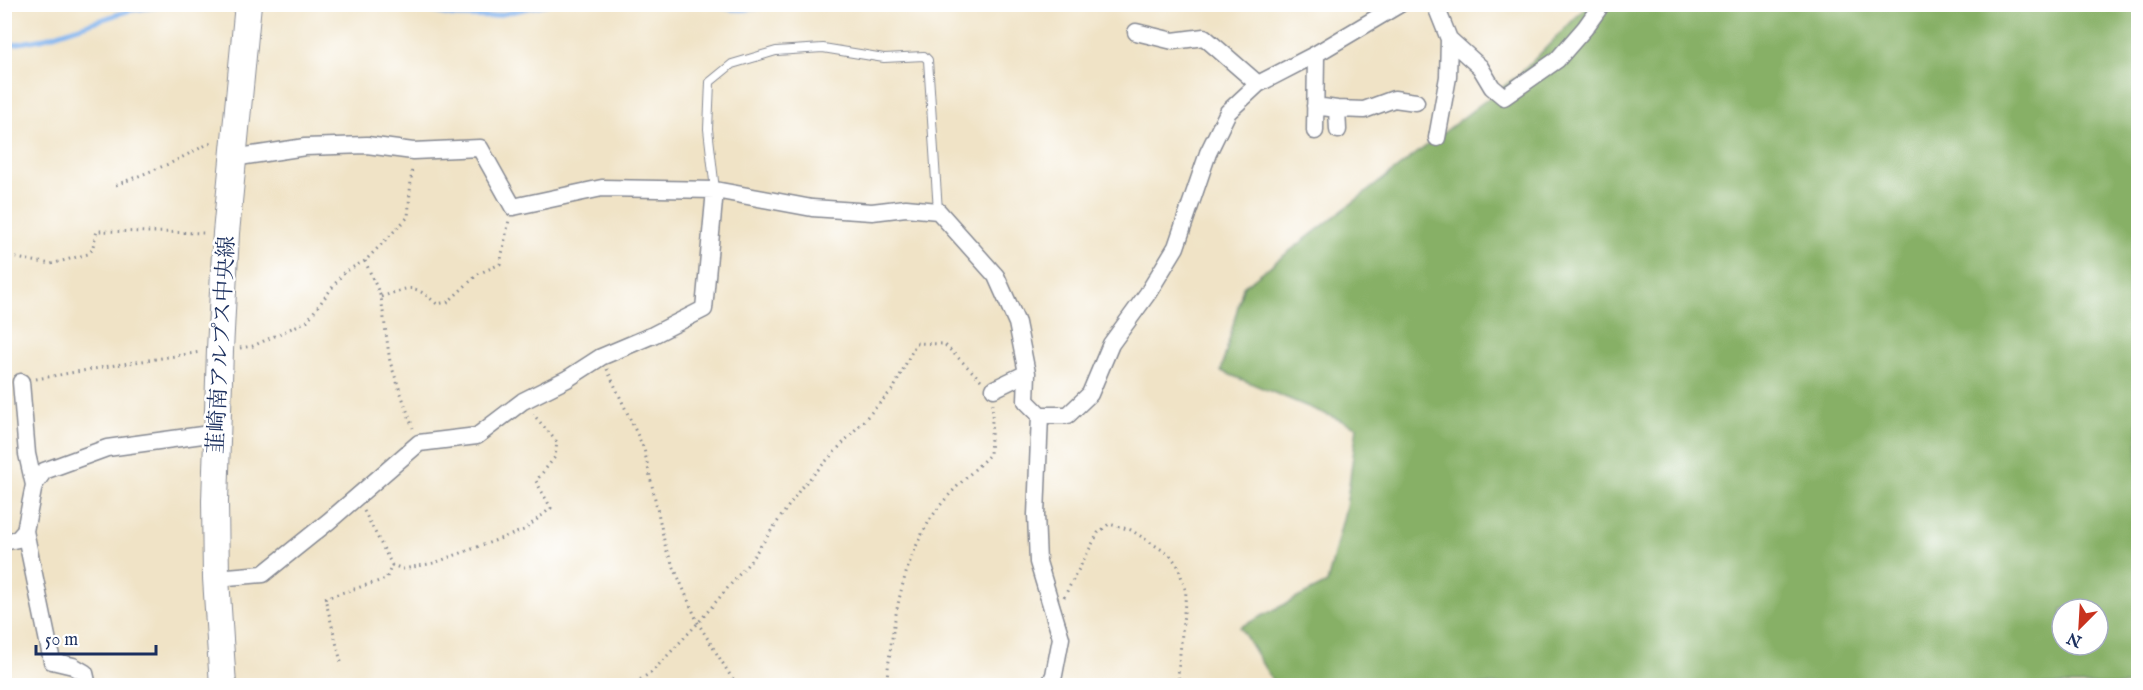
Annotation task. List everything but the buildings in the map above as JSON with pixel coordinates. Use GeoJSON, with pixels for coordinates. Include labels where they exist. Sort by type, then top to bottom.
{"type":"FeatureCollection","features":[{"type":"Feature","properties":{"kind":"main road","name":"韮崎南アルプス中央線"},"geometry":{"type":"LineString","coordinates":[[223,686],[216,578],[215,501],[220,350],[226,233],[248,4]]}},
{"type":"Feature","properties":{"kind":"street"},"geometry":{"type":"LineString","coordinates":[[1040,415],[1068,415],[1090,394],[1111,344],[1148,293],[1176,247],[1208,153],[1228,112],[1258,84],[1316,54],[1400,4]]}},
{"type":"Feature","properties":{"kind":"street"},"geometry":{"type":"LineString","coordinates":[[1435,4],[1449,39],[1448,77],[1437,138]]}},
{"type":"Feature","properties":{"kind":"street"},"geometry":{"type":"LineString","coordinates":[[1449,39],[1480,67],[1492,87],[1504,97],[1557,60],[1602,4]]}},
{"type":"Feature","properties":{"kind":"street"},"geometry":{"type":"LineString","coordinates":[[1136,32],[1173,41],[1204,37],[1258,84]]}},
{"type":"Feature","properties":{"kind":"street"},"geometry":{"type":"LineString","coordinates":[[1315,131],[1316,54]]}},
{"type":"Feature","properties":{"kind":"street"},"geometry":{"type":"LineString","coordinates":[[1315,105],[1364,110],[1394,99],[1416,102]]}},
{"type":"Feature","properties":{"kind":"street"},"geometry":{"type":"LineString","coordinates":[[1337,109],[1338,130]]}},
{"type":"Feature","properties":{"kind":"street"},"geometry":{"type":"LineString","coordinates":[[234,149],[367,145],[413,151],[480,148],[513,207],[602,188],[715,190],[812,208],[872,212],[906,208],[938,211],[996,276],[1017,323],[1027,373],[1026,400],[1040,415],[1036,515],[1038,562],[1061,638],[1054,675],[1049,686]]}},
{"type":"Feature","properties":{"kind":"street"},"geometry":{"type":"LineString","coordinates":[[216,578],[263,574],[419,443],[477,436],[523,401],[567,379],[601,357],[653,335],[704,309],[715,190]]}},
{"type":"Feature","properties":{"kind":"street"},"geometry":{"type":"LineString","coordinates":[[994,389],[1027,373]]}},
{"type":"Feature","properties":{"kind":"street"},"geometry":{"type":"LineString","coordinates":[[21,382],[27,454],[34,485],[26,531],[52,661],[73,666],[85,673],[88,686]]}},
{"type":"Feature","properties":{"kind":"street"},"geometry":{"type":"LineString","coordinates":[[34,485],[44,471],[107,448],[217,433]]}},
{"type":"Feature","properties":{"kind":"street"},"geometry":{"type":"LineString","coordinates":[[4,542],[18,538],[26,531]]}},
{"type":"Feature","properties":{"kind":"lane"},"geometry":{"type":"LineString","coordinates":[[715,190],[708,129],[710,82],[732,64],[776,51],[823,48],[884,58],[924,56],[928,60],[938,211]]}},
{"type":"Feature","properties":{"kind":"path"},"geometry":{"type":"LineString","coordinates":[[116,185],[171,163],[208,144],[234,149]]}},
{"type":"Feature","properties":{"kind":"path"},"geometry":{"type":"LineString","coordinates":[[21,382],[116,365],[253,346],[307,321],[344,272],[365,261],[408,217],[413,151]]}},
{"type":"Feature","properties":{"kind":"path"},"geometry":{"type":"LineString","coordinates":[[381,297],[412,287],[420,289],[437,304],[448,302],[478,274],[500,264],[504,250],[505,230],[513,207]]}},
{"type":"Feature","properties":{"kind":"path"},"geometry":{"type":"LineString","coordinates":[[4,256],[51,264],[88,254],[92,250],[97,231],[226,233]]}},
{"type":"Feature","properties":{"kind":"path"},"geometry":{"type":"LineString","coordinates":[[365,261],[381,297],[390,362],[419,443]]}},
{"type":"Feature","properties":{"kind":"path"},"geometry":{"type":"LineString","coordinates":[[630,686],[652,672],[698,623],[748,564],[801,488],[894,388],[916,343],[944,344],[979,379],[994,389],[990,454],[937,510],[912,554],[896,609],[886,686]]}},
{"type":"Feature","properties":{"kind":"path"},"geometry":{"type":"LineString","coordinates":[[601,357],[644,449],[666,549],[698,623],[739,686]]}},
{"type":"Feature","properties":{"kind":"path"},"geometry":{"type":"LineString","coordinates":[[357,497],[392,565],[403,569],[434,563],[524,530],[551,508],[536,481],[555,457],[557,442],[523,401]]}},
{"type":"Feature","properties":{"kind":"path"},"geometry":{"type":"LineString","coordinates":[[1055,615],[1098,533],[1108,524],[1131,530],[1170,555],[1178,566],[1186,592],[1178,674],[1180,686]]}},
{"type":"Feature","properties":{"kind":"path"},"geometry":{"type":"LineString","coordinates":[[341,662],[325,598],[386,579],[392,565]]}},
{"type":"Feature","properties":{"kind":"green space"},"geometry":{"type":"Polygon","coordinates":[[[1588,5],[2138,5],[2138,685],[1275,685],[1240,627],[1327,583],[1346,507],[1357,427],[1221,371],[1243,287],[1521,73],[1588,5]]]}},
{"type":"Feature","properties":{"kind":"waterway"},"geometry":{"type":"LineString","coordinates":[[4,46],[42,39],[128,11],[176,4]]}},
{"type":"Feature","properties":{"kind":"waterway"},"geometry":{"type":"LineString","coordinates":[[399,4],[453,16],[489,17],[548,4]]}},
{"type":"Feature","properties":{"kind":"waterway"},"geometry":{"type":"LineString","coordinates":[[708,4],[739,10],[754,9],[770,4]]}}]}
